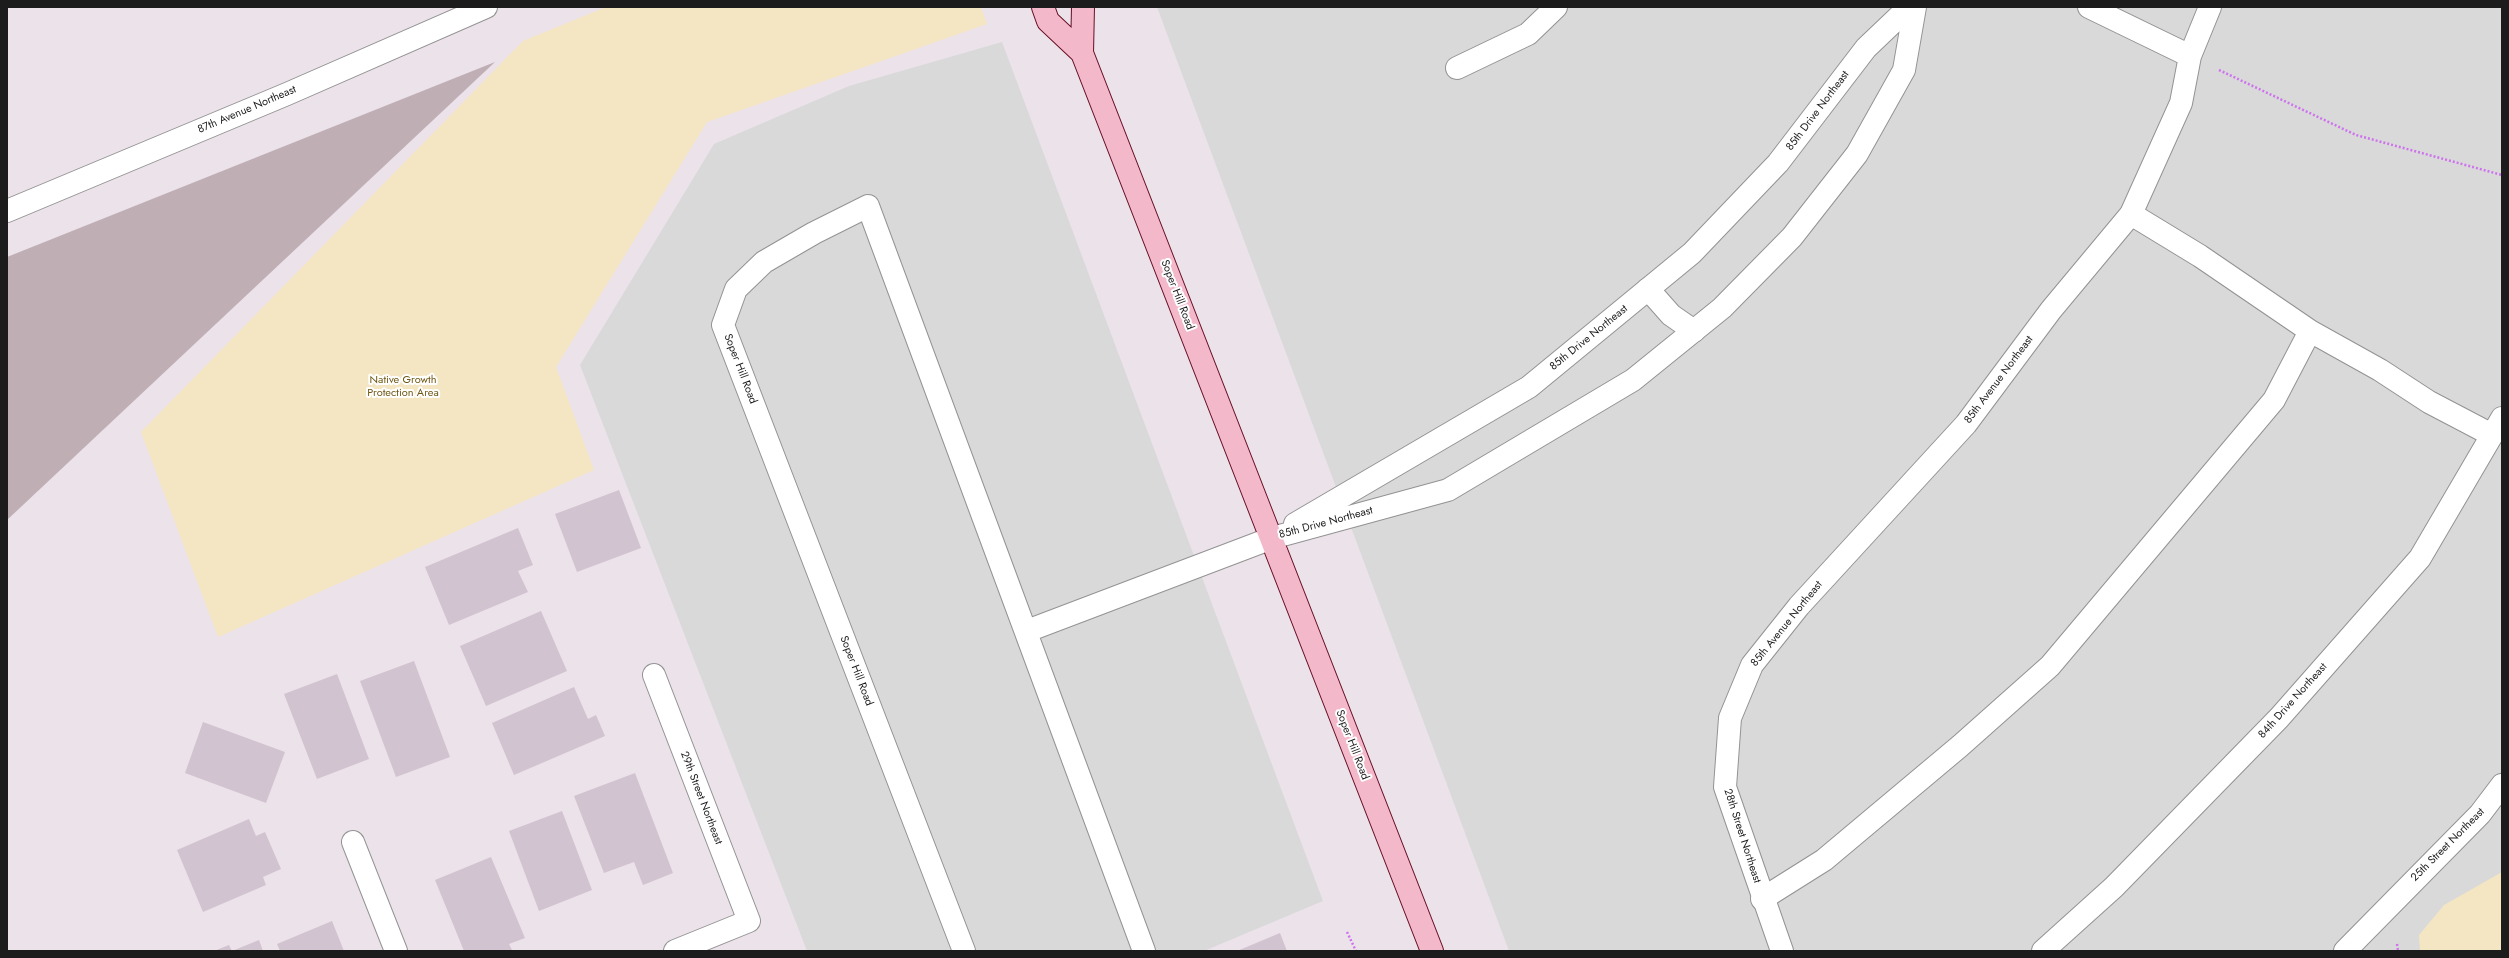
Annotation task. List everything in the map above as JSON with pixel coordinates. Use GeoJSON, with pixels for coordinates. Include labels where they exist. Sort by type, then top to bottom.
{"type":"FeatureCollection","features":[{"type":"Feature","properties":{"kind":"street","name":"87th Avenue Northeast"},"geometry":{"type":"LineString","coordinates":[[7,211],[287,94],[486,7]]}},
{"type":"Feature","properties":{"kind":"street"},"geometry":{"type":"LineString","coordinates":[[1043,7],[1048,21],[1082,53]]}},
{"type":"Feature","properties":{"kind":"street"},"geometry":{"type":"LineString","coordinates":[[1082,7],[1082,53]]}},
{"type":"Feature","properties":{"kind":"street"},"geometry":{"type":"LineString","coordinates":[[1457,68],[1528,34],[1556,7]]}},
{"type":"Feature","properties":{"kind":"street","name":"85th Drive Northeast"},"geometry":{"type":"LineString","coordinates":[[1272,538],[1528,387],[1692,253],[1778,163],[1866,48],[1909,7]]}},
{"type":"Feature","properties":{"kind":"street","name":"85th Drive Northeast"},"geometry":{"type":"LineString","coordinates":[[1272,538],[1448,490],[1633,380],[1722,308],[1792,237],[1858,154],[1904,70],[1915,7]]}},
{"type":"Feature","properties":{"kind":"street"},"geometry":{"type":"LineString","coordinates":[[2089,7],[2190,56]]}},
{"type":"Feature","properties":{"kind":"street","name":"85th Avenue Northeast"},"geometry":{"type":"LineString","coordinates":[[1730,718],[1752,665],[1799,606],[1966,424],[2051,310],[2131,214],[2181,103],[2190,56],[2210,7]]}},
{"type":"Feature","properties":{"kind":"street","name":"Soper Hill Road"},"geometry":{"type":"LineString","coordinates":[[1082,53],[1432,951]]}},
{"type":"Feature","properties":{"kind":"street","name":"Soper Hill Road"},"geometry":{"type":"LineString","coordinates":[[964,951],[724,325],[736,289],[764,262],[814,233],[868,206],[1027,631],[1144,951]]}},
{"type":"Feature","properties":{"kind":"street"},"geometry":{"type":"LineString","coordinates":[[2131,214],[2200,256],[2310,331],[2380,370],[2429,402],[2497,427]]}},
{"type":"Feature","properties":{"kind":"street"},"geometry":{"type":"LineString","coordinates":[[1648,289],[1671,315],[1694,331]]}},
{"type":"Feature","properties":{"kind":"street"},"geometry":{"type":"LineString","coordinates":[[1762,899],[1824,860],[1960,746],[2050,666],[2274,400],[2310,331]]}},
{"type":"Feature","properties":{"kind":"street","name":"84th Drive Northeast"},"geometry":{"type":"LineString","coordinates":[[2043,951],[2114,887],[2279,718],[2415,564],[2497,427]]}},
{"type":"Feature","properties":{"kind":"street"},"geometry":{"type":"LineString","coordinates":[[1027,631],[1272,538]]}},
{"type":"Feature","properties":{"kind":"street","name":"29th Street Northeast"},"geometry":{"type":"LineString","coordinates":[[654,675],[749,921],[675,951]]}},
{"type":"Feature","properties":{"kind":"street","name":"28th Street Northeast"},"geometry":{"type":"LineString","coordinates":[[1730,718],[1725,787],[1762,899],[1782,951]]}},
{"type":"Feature","properties":{"kind":"street","name":"25th Street Northeast"},"geometry":{"type":"LineString","coordinates":[[2345,951],[2480,814],[2502,785]]}},
{"type":"Feature","properties":{"kind":"street"},"geometry":{"type":"LineString","coordinates":[[353,842],[396,951]]}},
{"type":"Feature","properties":{"kind":"path"},"geometry":{"type":"LineString","coordinates":[[2190,56],[2356,135],[2502,175]]}},
{"type":"Feature","properties":{"kind":"path"},"geometry":{"type":"LineString","coordinates":[[1347,932],[1356,951]]}},
{"type":"Feature","properties":{"kind":"shaded area"},"geometry":{"type":"Polygon","coordinates":[[[1157,7],[2502,7],[2502,951],[1509,951],[1157,7]]]}},
{"type":"Feature","properties":{"kind":"shaded area"},"geometry":{"type":"Polygon","coordinates":[[[1002,42],[1323,901],[1204,951],[807,951],[580,365],[714,144],[849,86],[1002,42]]]}},
{"type":"Feature","properties":{"kind":"shaded area"},"geometry":{"type":"Polygon","coordinates":[[[495,62],[7,520],[7,257],[495,62]]]}},
{"type":"Feature","properties":{"kind":"green space","name":"Native Growth Protection Area"},"geometry":{"type":"Polygon","coordinates":[[[606,7],[981,7],[987,24],[707,122],[556,367],[594,470],[218,637],[141,432],[523,41],[606,7]]]}},
{"type":"Feature","properties":{"kind":"green space"},"geometry":{"type":"Polygon","coordinates":[[[2502,872],[2502,951],[2420,951],[2419,935],[2444,905],[2502,872]]]}},
{"type":"Feature","properties":{"kind":"building"},"geometry":{"type":"Polygon","coordinates":[[[619,490],[641,548],[577,572],[555,514],[619,490]]]}},
{"type":"Feature","properties":{"kind":"building"},"geometry":{"type":"Polygon","coordinates":[[[518,528],[533,565],[518,571],[528,592],[449,625],[425,567],[518,528]]]}},
{"type":"Feature","properties":{"kind":"building"},"geometry":{"type":"Polygon","coordinates":[[[541,611],[567,671],[486,706],[460,646],[541,611]]]}},
{"type":"Feature","properties":{"kind":"building"},"geometry":{"type":"Polygon","coordinates":[[[414,661],[450,757],[396,777],[360,681],[414,661]]]}},
{"type":"Feature","properties":{"kind":"building"},"geometry":{"type":"Polygon","coordinates":[[[337,674],[369,759],[317,779],[284,694],[337,674]]]}},
{"type":"Feature","properties":{"kind":"building"},"geometry":{"type":"Polygon","coordinates":[[[574,687],[588,719],[596,715],[605,736],[514,775],[492,723],[574,687]]]}},
{"type":"Feature","properties":{"kind":"building"},"geometry":{"type":"Polygon","coordinates":[[[203,722],[285,752],[266,803],[185,773],[203,722]]]}},
{"type":"Feature","properties":{"kind":"building"},"geometry":{"type":"Polygon","coordinates":[[[635,773],[673,873],[643,885],[634,862],[604,873],[574,796],[635,773]]]}},
{"type":"Feature","properties":{"kind":"building"},"geometry":{"type":"Polygon","coordinates":[[[562,811],[592,890],[539,911],[509,831],[562,811]]]}},
{"type":"Feature","properties":{"kind":"building"},"geometry":{"type":"Polygon","coordinates":[[[249,819],[256,836],[265,832],[281,869],[263,877],[266,885],[203,912],[177,850],[249,819]]]}},
{"type":"Feature","properties":{"kind":"building"},"geometry":{"type":"Polygon","coordinates":[[[491,857],[525,938],[509,944],[512,950],[510,951],[464,951],[435,880],[491,857]]]}},
{"type":"Feature","properties":{"kind":"building"},"geometry":{"type":"Polygon","coordinates":[[[332,921],[344,951],[280,951],[277,944],[332,921]]]}},
{"type":"Feature","properties":{"kind":"building"},"geometry":{"type":"Polygon","coordinates":[[[1280,933],[1287,951],[1237,951],[1280,933]]]}},
{"type":"Feature","properties":{"kind":"building"},"geometry":{"type":"Polygon","coordinates":[[[259,940],[263,951],[232,951],[259,940]]]}},
{"type":"Feature","properties":{"kind":"building"},"geometry":{"type":"Polygon","coordinates":[[[229,945],[232,951],[214,951],[229,945]]]}}]}
